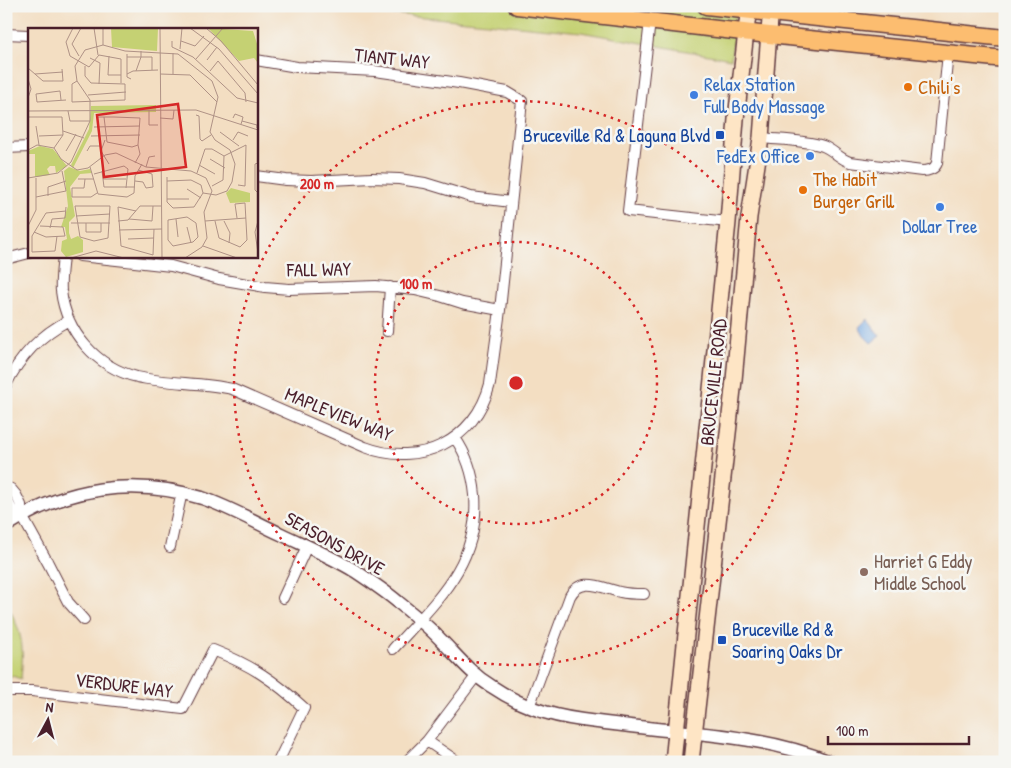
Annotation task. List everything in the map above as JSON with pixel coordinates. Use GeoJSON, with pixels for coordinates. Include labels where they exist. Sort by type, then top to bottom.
{"type":"FeatureCollection","features":[{"type":"Feature","properties":{"kind":"main road"},"geometry":{"type":"LineString","coordinates":[[517,6],[769,35],[1005,59]]}},
{"type":"Feature","properties":{"kind":"main road"},"geometry":{"type":"LineString","coordinates":[[706,6],[771,10],[1005,38]]}},
{"type":"Feature","properties":{"kind":"main road","name":"BRUCEVILLE ROAD"},"geometry":{"type":"LineString","coordinates":[[673,762],[728,222],[736,119],[749,9]]}},
{"type":"Feature","properties":{"kind":"main road","name":"BRUCEVILLE ROAD"},"geometry":{"type":"LineString","coordinates":[[691,762],[734,380],[749,217],[761,138],[771,10]]}},
{"type":"Feature","properties":{"kind":"street"},"geometry":{"type":"LineString","coordinates":[[650,21],[628,211],[728,222]]}},
{"type":"Feature","properties":{"kind":"street"},"geometry":{"type":"LineString","coordinates":[[6,34],[28,35]]}},
{"type":"Feature","properties":{"kind":"street"},"geometry":{"type":"LineString","coordinates":[[761,138],[825,147],[835,152],[845,161],[850,162],[922,171],[930,170],[937,162],[948,53]]}},
{"type":"Feature","properties":{"kind":"street","name":"TIANT WAY"},"geometry":{"type":"LineString","coordinates":[[258,60],[296,68],[375,71],[449,82],[506,92],[522,101]]}},
{"type":"Feature","properties":{"kind":"street","name":"MAPLEVIEW WAY"},"geometry":{"type":"LineString","coordinates":[[63,258],[61,290],[69,320],[76,334],[86,346],[101,360],[118,370],[138,377],[232,389],[375,451],[396,455],[418,453],[439,447],[455,438],[478,414],[490,384],[500,310],[522,101]]}},
{"type":"Feature","properties":{"kind":"street"},"geometry":{"type":"LineString","coordinates":[[6,148],[28,146]]}},
{"type":"Feature","properties":{"kind":"street"},"geometry":{"type":"LineString","coordinates":[[258,176],[311,181],[372,178],[399,179],[471,197],[511,202]]}},
{"type":"Feature","properties":{"kind":"street"},"geometry":{"type":"LineString","coordinates":[[6,259],[28,253]]}},
{"type":"Feature","properties":{"kind":"street","name":"FALL WAY"},"geometry":{"type":"LineString","coordinates":[[98,258],[170,266],[265,287],[289,289],[376,286],[415,290],[462,303],[500,310]]}},
{"type":"Feature","properties":{"kind":"street"},"geometry":{"type":"LineString","coordinates":[[387,331],[390,287]]}},
{"type":"Feature","properties":{"kind":"street"},"geometry":{"type":"LineString","coordinates":[[6,385],[18,363],[32,346],[49,331],[69,320]]}},
{"type":"Feature","properties":{"kind":"street"},"geometry":{"type":"LineString","coordinates":[[392,649],[449,585],[461,566],[470,546],[476,507],[473,479],[462,447],[455,438]]}},
{"type":"Feature","properties":{"kind":"street"},"geometry":{"type":"LineString","coordinates":[[6,486],[16,495],[21,505],[22,516],[68,602],[84,620]]}},
{"type":"Feature","properties":{"kind":"street","name":"SEASONS DRIVE"},"geometry":{"type":"LineString","coordinates":[[6,526],[43,506],[85,492],[108,488],[139,488],[182,492],[225,507],[355,571],[393,598],[440,638],[477,676],[490,686],[529,707],[560,716],[694,732],[784,746],[806,752],[830,762]]}},
{"type":"Feature","properties":{"kind":"street"},"geometry":{"type":"LineString","coordinates":[[170,546],[182,492]]}},
{"type":"Feature","properties":{"kind":"street"},"geometry":{"type":"LineString","coordinates":[[6,499],[14,514],[22,516]]}},
{"type":"Feature","properties":{"kind":"street"},"geometry":{"type":"LineString","coordinates":[[283,598],[307,546]]}},
{"type":"Feature","properties":{"kind":"street"},"geometry":{"type":"LineString","coordinates":[[529,707],[573,590],[579,586],[590,584],[622,593],[644,594]]}},
{"type":"Feature","properties":{"kind":"street","name":"VERDURE WAY"},"geometry":{"type":"LineString","coordinates":[[6,691],[32,691],[183,709],[213,650],[234,658],[266,676],[304,708],[278,762]]}},
{"type":"Feature","properties":{"kind":"street"},"geometry":{"type":"LineString","coordinates":[[406,762],[427,741],[477,676]]}},
{"type":"Feature","properties":{"kind":"street"},"geometry":{"type":"LineString","coordinates":[[427,741],[458,762]]}},
{"type":"Feature","properties":{"kind":"green space"},"geometry":{"type":"Polygon","coordinates":[[[310,6],[737,6],[731,59],[581,32],[310,6]]]}},
{"type":"Feature","properties":{"kind":"green space"},"geometry":{"type":"Polygon","coordinates":[[[6,603],[16,623],[21,640],[21,679],[12,676],[6,677],[6,603]]]}},
{"type":"Feature","properties":{"kind":"water"},"geometry":{"type":"Polygon","coordinates":[[[867,319],[880,336],[871,343],[859,327],[867,319]]]}},
{"type":"Feature","properties":{"kind":"place","name":"Chili's"},"geometry":{"type":"Point","coordinates":[908,87]}},
{"type":"Feature","properties":{"kind":"place","name":"Relax Station Full Body Massage"},"geometry":{"type":"Point","coordinates":[694,95]}},
{"type":"Feature","properties":{"kind":"place","name":"Bruceville Rd & Laguna Blvd"},"geometry":{"type":"Point","coordinates":[720,135]}},
{"type":"Feature","properties":{"kind":"place","name":"FedEx Office"},"geometry":{"type":"Point","coordinates":[810,156]}},
{"type":"Feature","properties":{"kind":"place","name":"The Habit Burger Grill"},"geometry":{"type":"Point","coordinates":[803,190]}},
{"type":"Feature","properties":{"kind":"place","name":"Dollar Tree"},"geometry":{"type":"Point","coordinates":[940,207]}},
{"type":"Feature","properties":{"kind":"place","name":"Harriet G Eddy Middle School"},"geometry":{"type":"Point","coordinates":[864,572]}},
{"type":"Feature","properties":{"kind":"place","name":"Bruceville Rd & Soaring Oaks Dr"},"geometry":{"type":"Point","coordinates":[722,640]}}]}
